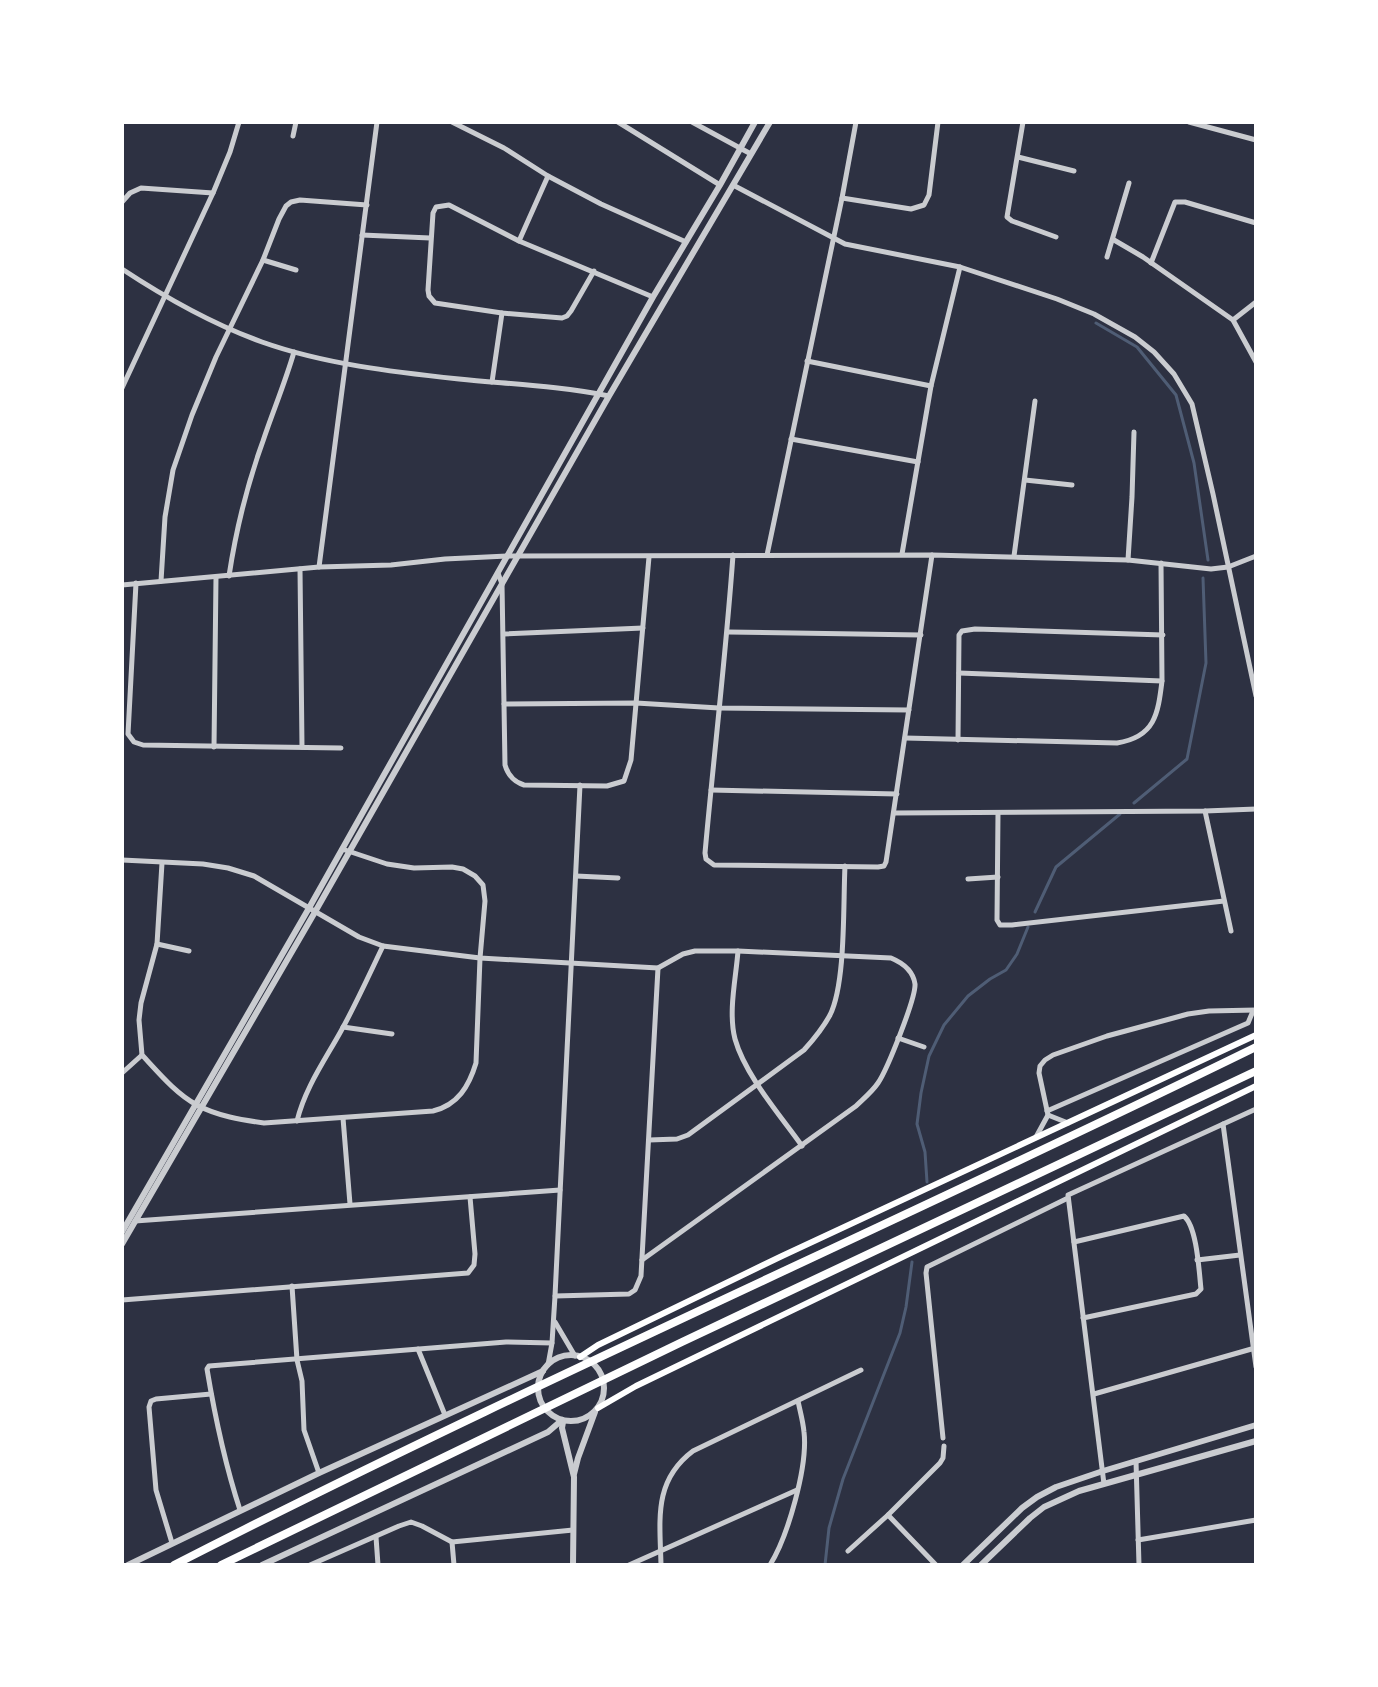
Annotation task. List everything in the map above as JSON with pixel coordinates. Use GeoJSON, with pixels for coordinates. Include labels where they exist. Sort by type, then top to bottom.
{"type":"FeatureCollection","features":[{"type":"Feature","properties":{"kind":"highway"},"geometry":{"type":"LineString","coordinates":[[174,1565],[440,1433],[1256,1047]]}},
{"type":"Feature","properties":{"kind":"highway"},"geometry":{"type":"LineString","coordinates":[[221,1565],[682,1342],[1256,1071]]}},
{"type":"Feature","properties":{"kind":"main road"},"geometry":{"type":"LineString","coordinates":[[578,1356],[782,1256],[1256,1035]]}},
{"type":"Feature","properties":{"kind":"main road"},"geometry":{"type":"LineString","coordinates":[[596,1409],[664,1372],[1256,1086]]}},
{"type":"Feature","properties":{"kind":"street"},"geometry":{"type":"LineString","coordinates":[[122,388],[213,193],[239,122]]}},
{"type":"Feature","properties":{"kind":"street"},"geometry":{"type":"LineString","coordinates":[[293,136],[296,122]]}},
{"type":"Feature","properties":{"kind":"street"},"geometry":{"type":"LineString","coordinates":[[319,567],[377,122]]}},
{"type":"Feature","properties":{"kind":"street"},"geometry":{"type":"LineString","coordinates":[[452,122],[601,204],[686,242]]}},
{"type":"Feature","properties":{"kind":"street"},"geometry":{"type":"LineString","coordinates":[[618,122],[720,185]]}},
{"type":"Feature","properties":{"kind":"street"},"geometry":{"type":"LineString","coordinates":[[692,122],[751,154]]}},
{"type":"Feature","properties":{"kind":"street"},"geometry":{"type":"LineString","coordinates":[[312,910],[342,849],[755,122]]}},
{"type":"Feature","properties":{"kind":"street"},"geometry":{"type":"LineString","coordinates":[[122,1244],[198,1106],[312,910],[350,852],[609,396],[770,122]]}},
{"type":"Feature","properties":{"kind":"street"},"geometry":{"type":"LineString","coordinates":[[767,555],[856,122]]}},
{"type":"Feature","properties":{"kind":"street"},"geometry":{"type":"LineString","coordinates":[[842,198],[911,209],[924,205],[929,195],[938,122]]}},
{"type":"Feature","properties":{"kind":"street"},"geometry":{"type":"LineString","coordinates":[[1023,122],[1007,217],[1056,237]]}},
{"type":"Feature","properties":{"kind":"street"},"geometry":{"type":"LineString","coordinates":[[1189,122],[1256,140]]}},
{"type":"Feature","properties":{"kind":"street"},"geometry":{"type":"LineString","coordinates":[[1018,157],[1074,171]]}},
{"type":"Feature","properties":{"kind":"street"},"geometry":{"type":"LineString","coordinates":[[519,241],[548,176]]}},
{"type":"Feature","properties":{"kind":"street"},"geometry":{"type":"LineString","coordinates":[[1107,257],[1129,183]]}},
{"type":"Feature","properties":{"kind":"street"},"geometry":{"type":"LineString","coordinates":[[733,185],[832,239],[855,247],[960,267],[1094,314],[1135,337],[1154,352],[1174,374],[1192,404],[1256,696]]}},
{"type":"Feature","properties":{"kind":"street"},"geometry":{"type":"LineString","coordinates":[[122,202],[130,193],[141,188],[213,193]]}},
{"type":"Feature","properties":{"kind":"street"},"geometry":{"type":"LineString","coordinates":[[161,581],[165,517],[173,470],[192,415],[284,209],[291,202],[300,200],[367,205]]}},
{"type":"Feature","properties":{"kind":"street"},"geometry":{"type":"LineString","coordinates":[[1151,263],[1175,202],[1185,202],[1256,223]]}},
{"type":"Feature","properties":{"kind":"street"},"geometry":{"type":"LineString","coordinates":[[594,271],[567,316],[556,318],[502,313],[435,303],[431,301],[428,290],[433,213],[436,207],[449,205],[519,241],[594,271],[653,297]]}},
{"type":"Feature","properties":{"kind":"street"},"geometry":{"type":"LineString","coordinates":[[362,235],[430,238]]}},
{"type":"Feature","properties":{"kind":"street"},"geometry":{"type":"LineString","coordinates":[[1114,240],[1233,320],[1256,362]]}},
{"type":"Feature","properties":{"kind":"street"},"geometry":{"type":"LineString","coordinates":[[263,260],[296,270]]}},
{"type":"Feature","properties":{"kind":"street"},"geometry":{"type":"LineString","coordinates":[[902,554],[931,386],[960,267]]}},
{"type":"Feature","properties":{"kind":"street"},"geometry":{"type":"LineString","coordinates":[[122,269],[164,296],[229,329],[294,352],[346,364],[609,396]]}},
{"type":"Feature","properties":{"kind":"street"},"geometry":{"type":"LineString","coordinates":[[1233,320],[1256,302]]}},
{"type":"Feature","properties":{"kind":"street"},"geometry":{"type":"LineString","coordinates":[[492,382],[502,313]]}},
{"type":"Feature","properties":{"kind":"street"},"geometry":{"type":"LineString","coordinates":[[229,576],[246,493],[294,352]]}},
{"type":"Feature","properties":{"kind":"street"},"geometry":{"type":"LineString","coordinates":[[807,361],[931,386]]}},
{"type":"Feature","properties":{"kind":"street"},"geometry":{"type":"LineString","coordinates":[[1014,556],[1035,401]]}},
{"type":"Feature","properties":{"kind":"street"},"geometry":{"type":"LineString","coordinates":[[1128,560],[1134,432]]}},
{"type":"Feature","properties":{"kind":"street"},"geometry":{"type":"LineString","coordinates":[[791,439],[918,462]]}},
{"type":"Feature","properties":{"kind":"street"},"geometry":{"type":"LineString","coordinates":[[1025,480],[1072,485]]}},
{"type":"Feature","properties":{"kind":"street"},"geometry":{"type":"LineString","coordinates":[[733,555],[706,859],[714,865],[878,867],[884,866],[894,813],[932,555]]}},
{"type":"Feature","properties":{"kind":"street"},"geometry":{"type":"LineString","coordinates":[[122,585],[319,567],[507,556],[1014,556],[1128,560],[1211,569],[1228,567],[1256,556]]}},
{"type":"Feature","properties":{"kind":"street"},"geometry":{"type":"LineString","coordinates":[[498,573],[502,584],[507,772],[517,783],[524,785],[607,786],[624,781],[631,760],[649,557]]}},
{"type":"Feature","properties":{"kind":"street"},"geometry":{"type":"LineString","coordinates":[[905,738],[1117,743],[1139,737],[1156,718],[1162,681],[1161,563]]}},
{"type":"Feature","properties":{"kind":"street"},"geometry":{"type":"LineString","coordinates":[[300,569],[302,747]]}},
{"type":"Feature","properties":{"kind":"street"},"geometry":{"type":"LineString","coordinates":[[214,747],[216,577]]}},
{"type":"Feature","properties":{"kind":"street"},"geometry":{"type":"LineString","coordinates":[[136,583],[128,734],[134,742],[143,745],[341,748]]}},
{"type":"Feature","properties":{"kind":"street"},"geometry":{"type":"LineString","coordinates":[[504,634],[643,628]]}},
{"type":"Feature","properties":{"kind":"street"},"geometry":{"type":"LineString","coordinates":[[958,740],[959,635],[962,631],[1163,635]]}},
{"type":"Feature","properties":{"kind":"street"},"geometry":{"type":"LineString","coordinates":[[728,632],[921,635]]}},
{"type":"Feature","properties":{"kind":"street"},"geometry":{"type":"LineString","coordinates":[[959,673],[1162,681]]}},
{"type":"Feature","properties":{"kind":"street"},"geometry":{"type":"LineString","coordinates":[[504,704],[636,703],[719,708],[909,710]]}},
{"type":"Feature","properties":{"kind":"street"},"geometry":{"type":"LineString","coordinates":[[580,785],[554,1319],[552,1343],[540,1379],[539,1396],[548,1411],[563,1420],[584,1418],[596,1409]]}},
{"type":"Feature","properties":{"kind":"street"},"geometry":{"type":"LineString","coordinates":[[711,790],[897,794]]}},
{"type":"Feature","properties":{"kind":"street"},"geometry":{"type":"LineString","coordinates":[[894,813],[1256,809]]}},
{"type":"Feature","properties":{"kind":"street"},"geometry":{"type":"LineString","coordinates":[[1205,811],[1231,931]]}},
{"type":"Feature","properties":{"kind":"street"},"geometry":{"type":"LineString","coordinates":[[998,813],[998,923],[1004,925],[1224,901]]}},
{"type":"Feature","properties":{"kind":"street"},"geometry":{"type":"LineString","coordinates":[[162,863],[157,944],[139,1020],[142,1055],[168,1082],[198,1106],[236,1119],[264,1123],[444,1108],[464,1091],[476,1063],[485,901],[483,885],[463,869],[387,864],[342,849]]}},
{"type":"Feature","properties":{"kind":"street"},"geometry":{"type":"LineString","coordinates":[[122,860],[203,864],[254,876],[359,937],[383,946],[480,958],[658,968],[695,951],[891,958],[905,966],[915,983],[915,992],[877,1085],[856,1106],[642,1260]]}},
{"type":"Feature","properties":{"kind":"street"},"geometry":{"type":"LineString","coordinates":[[649,1140],[677,1139],[688,1135],[804,1050],[819,1034],[834,1007],[841,955],[845,866]]}},
{"type":"Feature","properties":{"kind":"street"},"geometry":{"type":"LineString","coordinates":[[576,876],[618,878]]}},
{"type":"Feature","properties":{"kind":"street"},"geometry":{"type":"LineString","coordinates":[[968,879],[998,877]]}},
{"type":"Feature","properties":{"kind":"street"},"geometry":{"type":"LineString","coordinates":[[157,944],[189,951]]}},
{"type":"Feature","properties":{"kind":"street"},"geometry":{"type":"LineString","coordinates":[[297,1121],[309,1086],[343,1027],[383,946]]}},
{"type":"Feature","properties":{"kind":"street"},"geometry":{"type":"LineString","coordinates":[[738,951],[736,1040],[758,1085],[802,1146]]}},
{"type":"Feature","properties":{"kind":"street"},"geometry":{"type":"LineString","coordinates":[[555,1296],[629,1294],[639,1284],[658,968]]}},
{"type":"Feature","properties":{"kind":"street"},"geometry":{"type":"LineString","coordinates":[[1036,1137],[1047,1113],[1040,1066],[1053,1055],[1107,1036],[1188,1014],[1255,1010],[1248,1023],[1047,1113]]}},
{"type":"Feature","properties":{"kind":"street"},"geometry":{"type":"LineString","coordinates":[[343,1027],[392,1034]]}},
{"type":"Feature","properties":{"kind":"street"},"geometry":{"type":"LineString","coordinates":[[898,1038],[924,1047]]}},
{"type":"Feature","properties":{"kind":"street"},"geometry":{"type":"LineString","coordinates":[[122,1073],[142,1055]]}},
{"type":"Feature","properties":{"kind":"street"},"geometry":{"type":"LineString","coordinates":[[1104,1484],[1068,1198],[1070,1192],[1256,1109]]}},
{"type":"Feature","properties":{"kind":"street"},"geometry":{"type":"LineString","coordinates":[[1047,1113],[1068,1123]]}},
{"type":"Feature","properties":{"kind":"street"},"geometry":{"type":"LineString","coordinates":[[343,1118],[350,1205]]}},
{"type":"Feature","properties":{"kind":"street"},"geometry":{"type":"LineString","coordinates":[[1223,1124],[1256,1367]]}},
{"type":"Feature","properties":{"kind":"street"},"geometry":{"type":"LineString","coordinates":[[122,1232],[132,1221],[560,1190]]}},
{"type":"Feature","properties":{"kind":"street"},"geometry":{"type":"LineString","coordinates":[[122,1300],[468,1273],[474,1265],[475,1254],[470,1197]]}},
{"type":"Feature","properties":{"kind":"street"},"geometry":{"type":"LineString","coordinates":[[943,1438],[927,1267],[1068,1198]]}},
{"type":"Feature","properties":{"kind":"street"},"geometry":{"type":"LineString","coordinates":[[1074,1242],[1184,1216],[1190,1221],[1201,1289],[1196,1294],[1083,1318]]}},
{"type":"Feature","properties":{"kind":"street"},"geometry":{"type":"LineString","coordinates":[[1197,1260],[1241,1255]]}},
{"type":"Feature","properties":{"kind":"street"},"geometry":{"type":"LineString","coordinates":[[292,1286],[304,1430],[319,1473]]}},
{"type":"Feature","properties":{"kind":"street"},"geometry":{"type":"LineString","coordinates":[[554,1319],[578,1356]]}},
{"type":"Feature","properties":{"kind":"street"},"geometry":{"type":"LineString","coordinates":[[240,1510],[224,1459],[211,1394],[209,1366],[506,1342],[552,1343]]}},
{"type":"Feature","properties":{"kind":"street"},"geometry":{"type":"LineString","coordinates":[[1094,1394],[1255,1348]]}},
{"type":"Feature","properties":{"kind":"street"},"geometry":{"type":"LineString","coordinates":[[418,1349],[445,1415]]}},
{"type":"Feature","properties":{"kind":"street"},"geometry":{"type":"LineString","coordinates":[[128,1565],[546,1368],[565,1356],[578,1356],[588,1360],[600,1374],[604,1391],[578,1458],[574,1477],[573,1565]]}},
{"type":"Feature","properties":{"kind":"street"},"geometry":{"type":"LineString","coordinates":[[661,1565],[664,1487],[681,1461],[693,1451],[861,1370]]}},
{"type":"Feature","properties":{"kind":"street"},"geometry":{"type":"LineString","coordinates":[[172,1543],[156,1490],[149,1407],[151,1401],[156,1399],[211,1394]]}},
{"type":"Feature","properties":{"kind":"street"},"geometry":{"type":"LineString","coordinates":[[770,1565],[791,1516],[797,1490],[804,1446],[798,1401]]}},
{"type":"Feature","properties":{"kind":"street"},"geometry":{"type":"LineString","coordinates":[[563,1420],[562,1428],[574,1477]]}},
{"type":"Feature","properties":{"kind":"street"},"geometry":{"type":"LineString","coordinates":[[262,1565],[548,1432],[563,1420]]}},
{"type":"Feature","properties":{"kind":"street"},"geometry":{"type":"LineString","coordinates":[[963,1565],[1002,1526],[1037,1497],[1056,1487],[1256,1425]]}},
{"type":"Feature","properties":{"kind":"street"},"geometry":{"type":"LineString","coordinates":[[981,1565],[1044,1507],[1079,1491],[1256,1441]]}},
{"type":"Feature","properties":{"kind":"street"},"geometry":{"type":"LineString","coordinates":[[848,1551],[942,1460],[944,1446]]}},
{"type":"Feature","properties":{"kind":"street"},"geometry":{"type":"LineString","coordinates":[[1136,1461],[1139,1565]]}},
{"type":"Feature","properties":{"kind":"street"},"geometry":{"type":"LineString","coordinates":[[629,1565],[797,1490]]}},
{"type":"Feature","properties":{"kind":"street"},"geometry":{"type":"LineString","coordinates":[[888,1515],[936,1565]]}},
{"type":"Feature","properties":{"kind":"street"},"geometry":{"type":"LineString","coordinates":[[1138,1540],[1256,1520]]}},
{"type":"Feature","properties":{"kind":"street"},"geometry":{"type":"LineString","coordinates":[[310,1565],[411,1522],[452,1542],[573,1530]]}},
{"type":"Feature","properties":{"kind":"street"},"geometry":{"type":"LineString","coordinates":[[376,1537],[378,1565]]}},
{"type":"Feature","properties":{"kind":"street"},"geometry":{"type":"LineString","coordinates":[[452,1542],[454,1565]]}},
{"type":"Feature","properties":{"kind":"waterway"},"geometry":{"type":"LineString","coordinates":[[1096,323],[1137,347],[1176,395],[1194,463],[1208,560]]}},
{"type":"Feature","properties":{"kind":"waterway"},"geometry":{"type":"LineString","coordinates":[[1134,803],[1187,759],[1206,663],[1203,578]]}},
{"type":"Feature","properties":{"kind":"waterway"},"geometry":{"type":"LineString","coordinates":[[1035,912],[1056,867],[1120,814]]}},
{"type":"Feature","properties":{"kind":"waterway"},"geometry":{"type":"LineString","coordinates":[[927,1182],[925,1152],[917,1124],[929,1056],[944,1025],[968,996],[1006,970],[1017,954],[1028,927]]}},
{"type":"Feature","properties":{"kind":"waterway"},"geometry":{"type":"LineString","coordinates":[[825,1565],[829,1528],[843,1479],[900,1333],[912,1262]]}}]}
